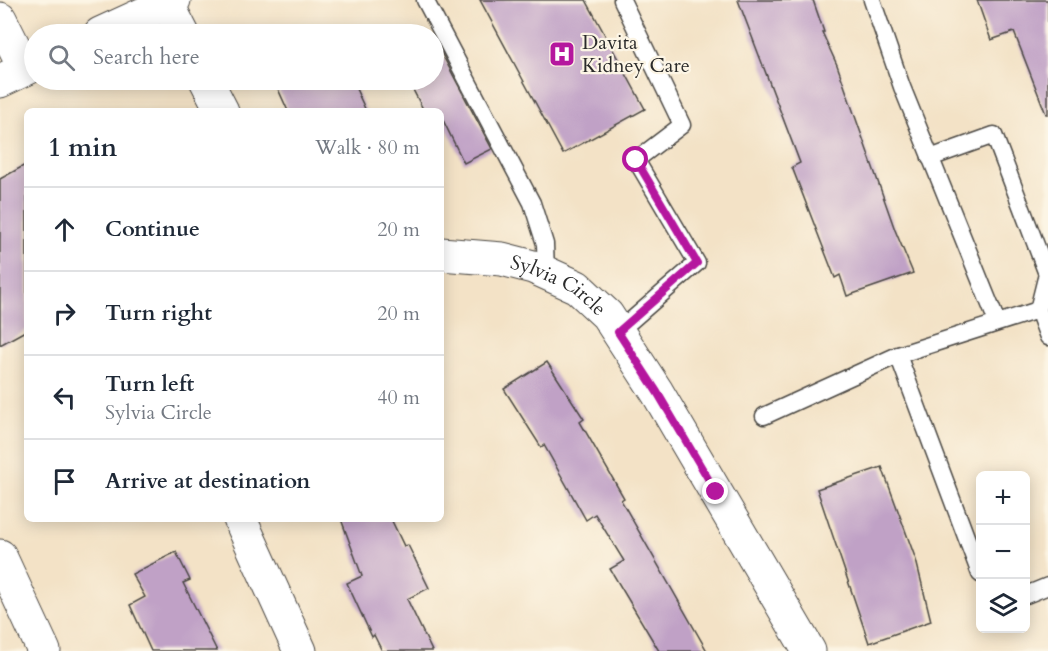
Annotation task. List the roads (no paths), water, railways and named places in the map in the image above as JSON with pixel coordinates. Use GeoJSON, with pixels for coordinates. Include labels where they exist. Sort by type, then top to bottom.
{"type":"FeatureCollection","features":[{"type":"Feature","properties":{"kind":"street"},"geometry":{"type":"LineString","coordinates":[[122,24],[170,2],[179,24]]}},
{"type":"Feature","properties":{"kind":"street"},"geometry":{"type":"LineString","coordinates":[[0,19],[20,72]]}},
{"type":"Feature","properties":{"kind":"street"},"geometry":{"type":"LineString","coordinates":[[211,90],[220,108]]}},
{"type":"Feature","properties":{"kind":"street","name":"Sylvia Circle"},"geometry":{"type":"LineString","coordinates":[[444,254],[502,259],[532,267],[577,287],[606,315],[657,392],[809,651]]}},
{"type":"Feature","properties":{"kind":"street"},"geometry":{"type":"LineString","coordinates":[[241,522],[300,651]]}},
{"type":"Feature","properties":{"kind":"street"},"geometry":{"type":"LineString","coordinates":[[0,556],[44,651]]}},
{"type":"Feature","properties":{"kind":"lane"},"geometry":{"type":"LineString","coordinates":[[425,0],[438,24]]}},
{"type":"Feature","properties":{"kind":"lane"},"geometry":{"type":"LineString","coordinates":[[618,332],[697,263],[636,160],[682,125],[622,0]]}},
{"type":"Feature","properties":{"kind":"lane"},"geometry":{"type":"LineString","coordinates":[[872,0],[902,87],[997,322]]}},
{"type":"Feature","properties":{"kind":"lane"},"geometry":{"type":"LineString","coordinates":[[444,36],[532,203],[544,244],[546,273]]}},
{"type":"Feature","properties":{"kind":"lane"},"geometry":{"type":"LineString","coordinates":[[930,158],[994,135],[1047,274],[1038,310],[1048,337]]}},
{"type":"Feature","properties":{"kind":"lane"},"geometry":{"type":"LineString","coordinates":[[764,416],[898,355],[1038,310]]}},
{"type":"Feature","properties":{"kind":"lane"},"geometry":{"type":"LineString","coordinates":[[898,355],[976,561]]}},
{"type":"Feature","properties":{"kind":"lane"},"geometry":{"type":"LineString","coordinates":[[1030,593],[1048,586]]}},
{"type":"Feature","properties":{"kind":"place","name":"Davita Kidney Care"},"geometry":{"type":"Point","coordinates":[562,54]}}]}
